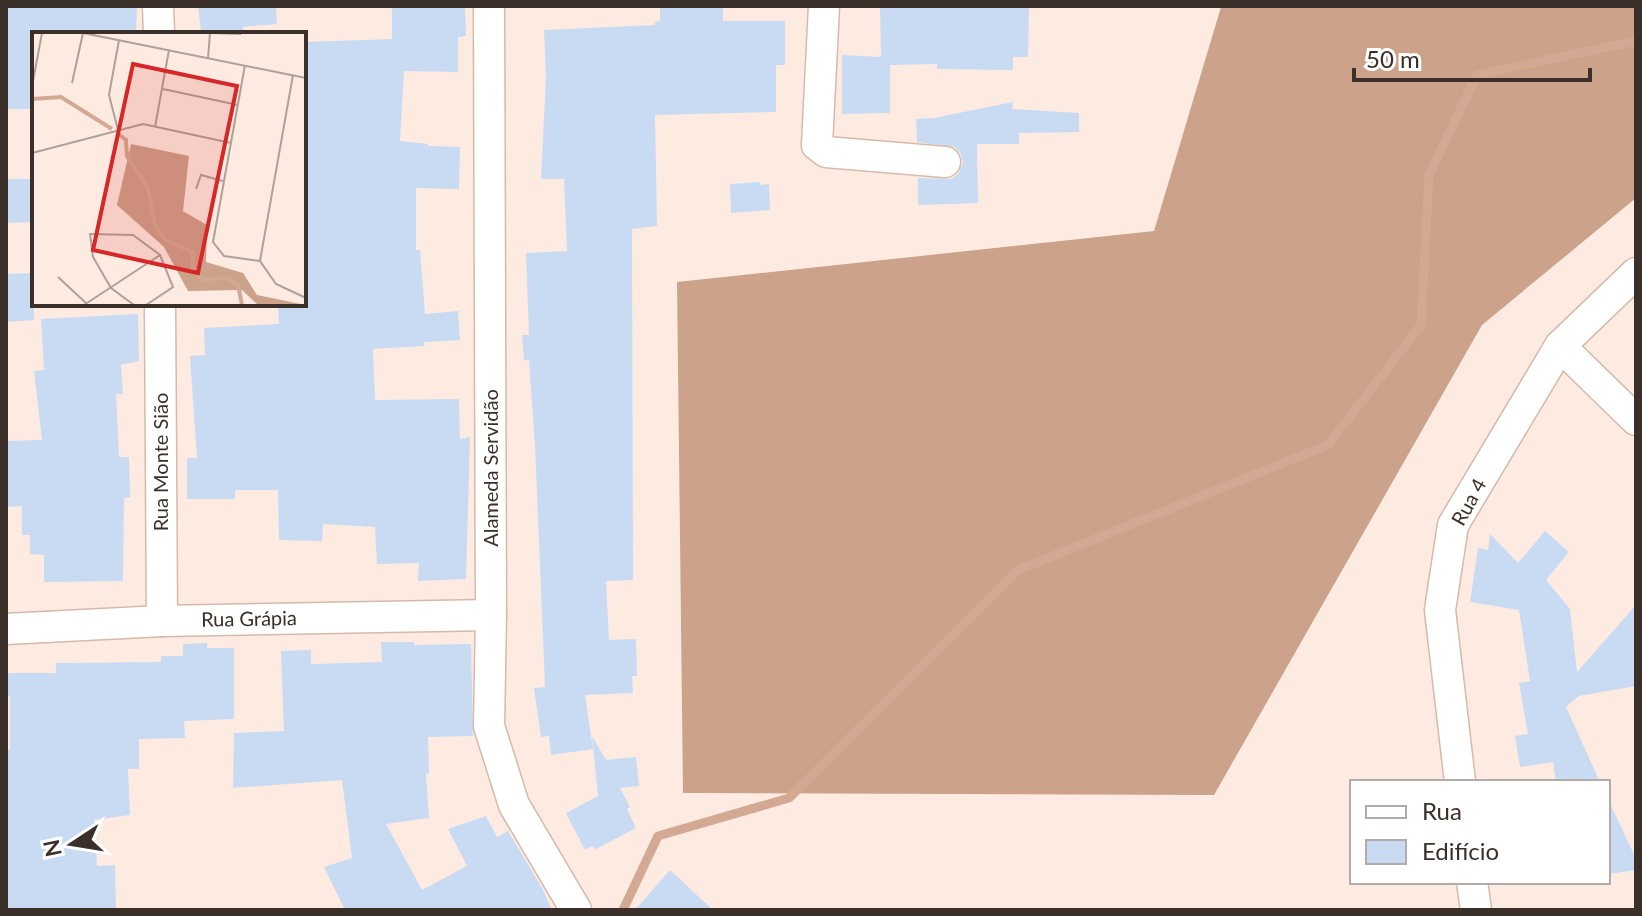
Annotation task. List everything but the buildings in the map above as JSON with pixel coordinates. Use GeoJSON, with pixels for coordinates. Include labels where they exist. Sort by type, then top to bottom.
{"type":"FeatureCollection","features":[{"type":"Feature","properties":{"kind":"street"},"geometry":{"type":"LineString","coordinates":[[158,6],[159,32]]}},
{"type":"Feature","properties":{"kind":"street","name":"Alameda Servidão"},"geometry":{"type":"LineString","coordinates":[[489,6],[489,726],[514,805],[576,910]]}},
{"type":"Feature","properties":{"kind":"street"},"geometry":{"type":"LineString","coordinates":[[824,6],[817,145],[826,152],[945,162]]}},
{"type":"Feature","properties":{"kind":"street","name":"Rua 4"},"geometry":{"type":"LineString","coordinates":[[1460,780],[1440,610],[1453,525],[1560,346],[1636,273]]}},
{"type":"Feature","properties":{"kind":"street","name":"Rua Monte Sião"},"geometry":{"type":"LineString","coordinates":[[160,306],[162,621]]}},
{"type":"Feature","properties":{"kind":"street"},"geometry":{"type":"LineString","coordinates":[[1560,346],[1636,420]]}},
{"type":"Feature","properties":{"kind":"street","name":"Rua Grápia"},"geometry":{"type":"LineString","coordinates":[[6,629],[162,621],[491,615]]}},
{"type":"Feature","properties":{"kind":"street"},"geometry":{"type":"LineString","coordinates":[[1472,884],[1476,910]]}},
{"type":"Feature","properties":{"kind":"shaded area"},"geometry":{"type":"Polygon","coordinates":[[[1636,6],[1636,198],[1482,325],[1214,795],[683,793],[677,282],[1154,231],[1221,7],[1636,6]]]}},
{"type":"Feature","properties":{"kind":"waterway"},"geometry":{"type":"LineString","coordinates":[[623,910],[658,836],[789,798],[1018,570],[1328,445],[1421,325],[1429,175],[1477,75],[1636,41]]}}]}
